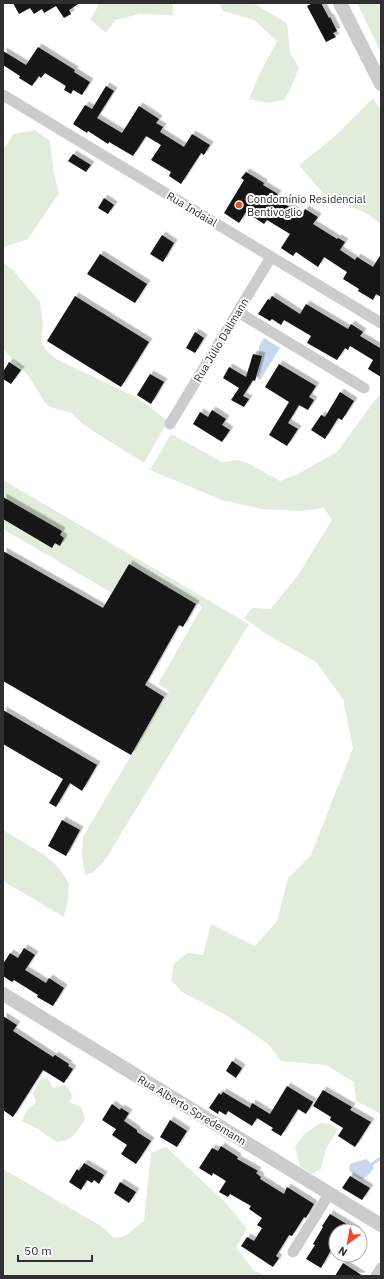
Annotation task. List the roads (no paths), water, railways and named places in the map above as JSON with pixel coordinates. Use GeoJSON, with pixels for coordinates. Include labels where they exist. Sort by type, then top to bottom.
{"type":"FeatureCollection","features":[{"type":"Feature","properties":{"kind":"street"},"geometry":{"type":"LineString","coordinates":[[340,3],[381,84]]}},
{"type":"Feature","properties":{"kind":"street","name":"Rua Indaial"},"geometry":{"type":"LineString","coordinates":[[3,95],[381,323]]}},
{"type":"Feature","properties":{"kind":"street","name":"Rua Júlio Dallmann"},"geometry":{"type":"LineString","coordinates":[[170,424],[271,257]]}},
{"type":"Feature","properties":{"kind":"street"},"geometry":{"type":"LineString","coordinates":[[238,312],[364,388]]}},
{"type":"Feature","properties":{"kind":"street","name":"Rua Alberto Spredemann"},"geometry":{"type":"LineString","coordinates":[[3,994],[381,1225]]}},
{"type":"Feature","properties":{"kind":"street"},"geometry":{"type":"LineString","coordinates":[[293,1252],[329,1194]]}},
{"type":"Feature","properties":{"kind":"street"},"geometry":{"type":"LineString","coordinates":[[376,1276],[381,1268]]}},
{"type":"Feature","properties":{"kind":"water"},"geometry":{"type":"Polygon","coordinates":[[[264,338],[280,348],[260,380],[258,379],[259,346],[264,338]]]}},
{"type":"Feature","properties":{"kind":"water"},"geometry":{"type":"Polygon","coordinates":[[[366,1159],[374,1168],[362,1180],[352,1174],[349,1169],[350,1164],[366,1159]]]}},
{"type":"Feature","properties":{"kind":"waterway"},"geometry":{"type":"LineString","coordinates":[[372,1164],[381,1158]]}},
{"type":"Feature","properties":{"kind":"place","name":"Condomínio Residencial Bentivoglio"},"geometry":{"type":"Point","coordinates":[239,205]}}]}
